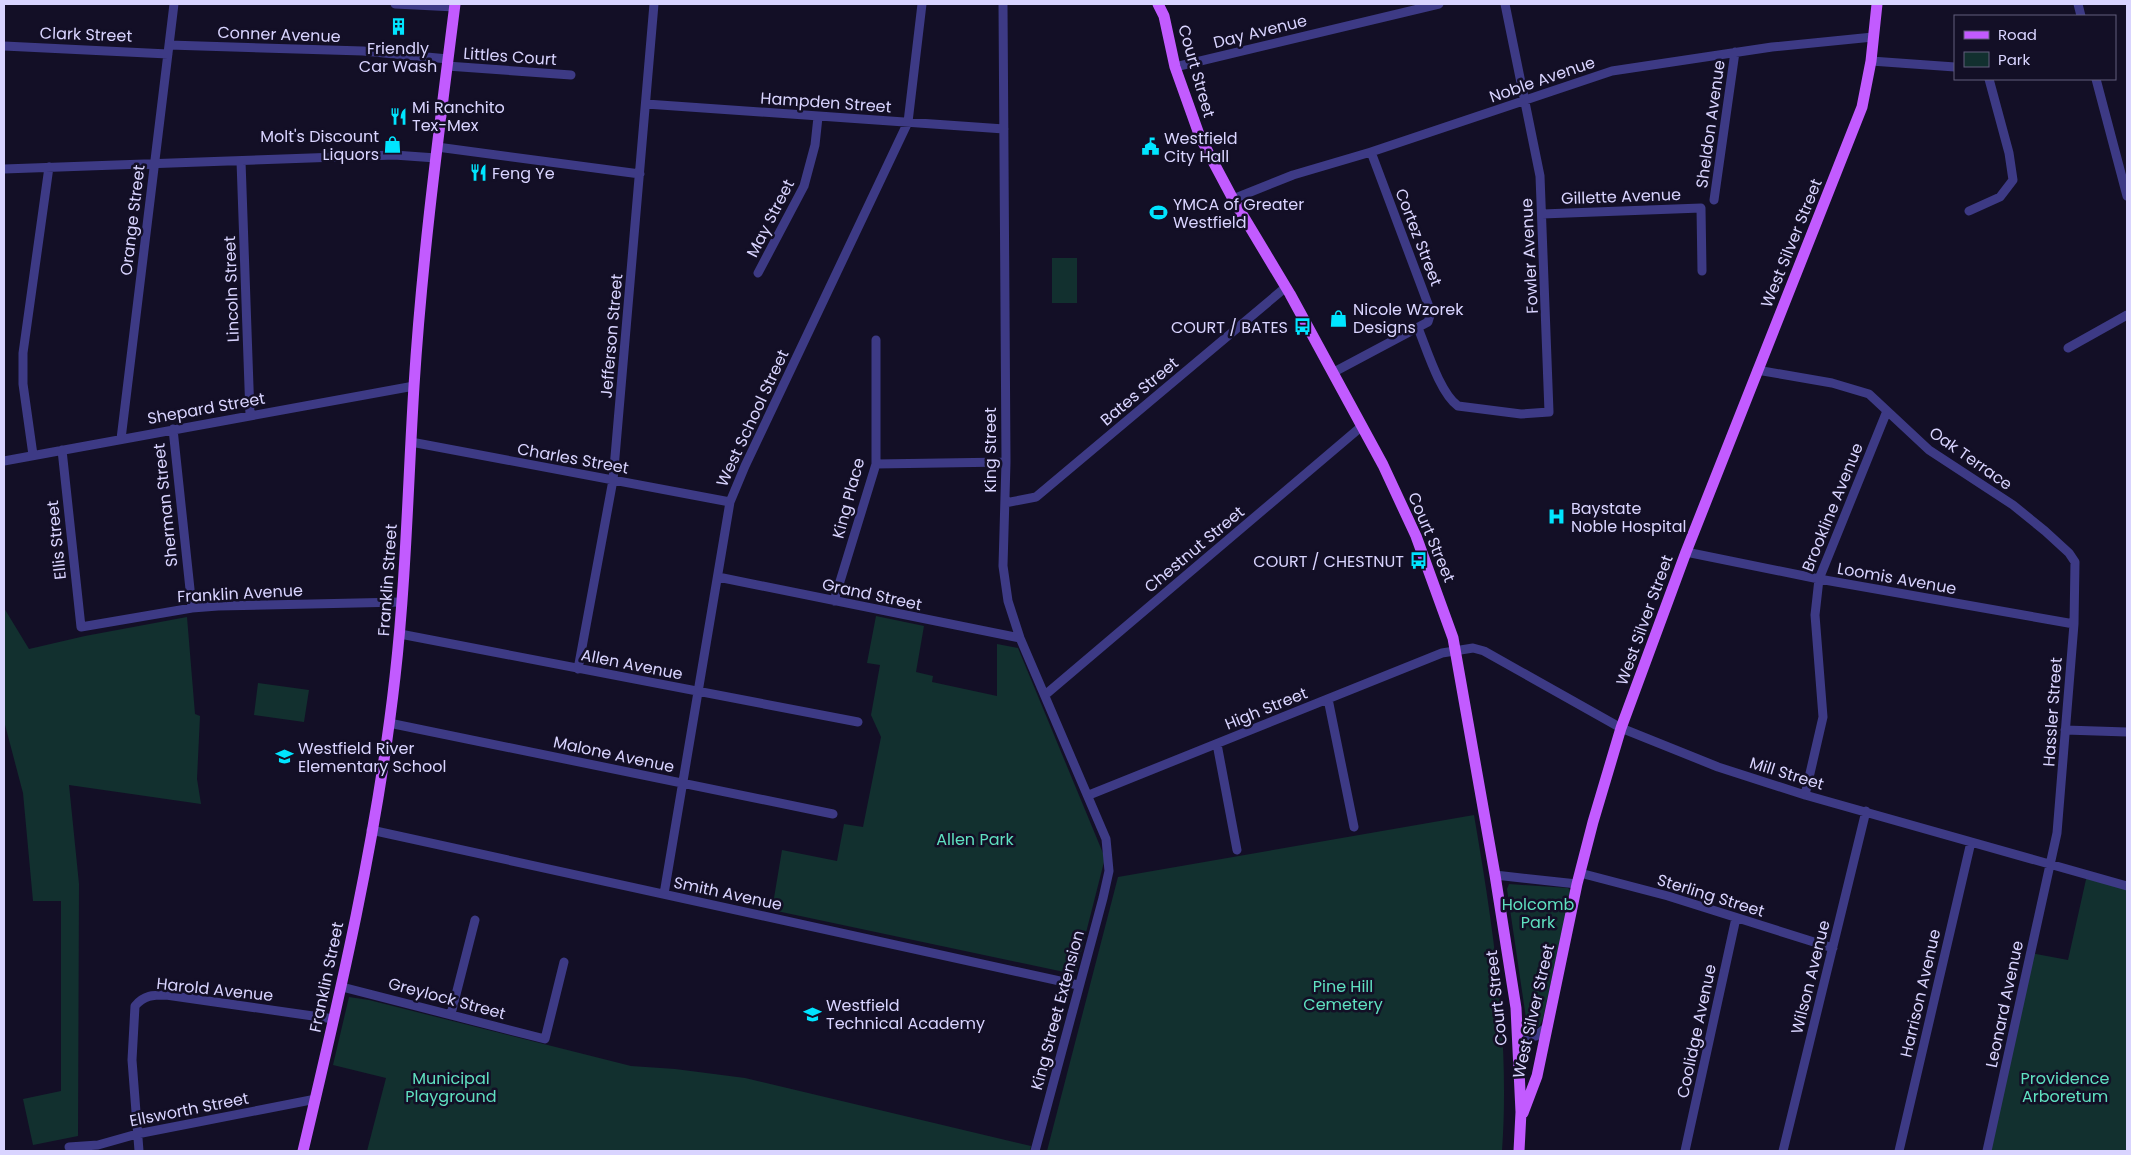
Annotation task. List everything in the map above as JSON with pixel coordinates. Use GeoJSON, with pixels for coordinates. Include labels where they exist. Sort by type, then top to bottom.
{"type":"FeatureCollection","features":[{"type":"Feature","properties":{"kind":"main road","name":"Court Street"},"geometry":{"type":"LineString","coordinates":[[1158,4],[1164,16],[1175,67],[1200,137],[1232,199],[1286,287],[1362,426],[1416,536],[1446,617],[1456,650],[1516,1008],[1521,1118]]}},
{"type":"Feature","properties":{"kind":"main road","name":"Court Street"},"geometry":{"type":"LineString","coordinates":[[1164,16],[1165,4]]}},
{"type":"Feature","properties":{"kind":"main road","name":"West Silver Street"},"geometry":{"type":"LineString","coordinates":[[1521,1118],[1537,1076],[1579,879],[1593,822],[1621,728],[1686,552],[1862,107],[1871,61],[1877,4]]}},
{"type":"Feature","properties":{"kind":"main road","name":"Franklin Street"},"geometry":{"type":"LineString","coordinates":[[303,1151],[342,987],[372,830],[389,723],[400,634],[414,386],[437,152],[455,5]]}},
{"type":"Feature","properties":{"kind":"main road"},"geometry":{"type":"LineString","coordinates":[[1519,1151],[1521,1118]]}},
{"type":"Feature","properties":{"kind":"street","name":"Orange Street"},"geometry":{"type":"LineString","coordinates":[[121,439],[174,4]]}},
{"type":"Feature","properties":{"kind":"street"},"geometry":{"type":"LineString","coordinates":[[395,4],[455,5]]}},
{"type":"Feature","properties":{"kind":"street","name":"Jefferson Street"},"geometry":{"type":"LineString","coordinates":[[578,669],[613,480],[654,4]]}},
{"type":"Feature","properties":{"kind":"street","name":"West School Street"},"geometry":{"type":"LineString","coordinates":[[664,894],[730,502],[745,466],[908,122],[922,4]]}},
{"type":"Feature","properties":{"kind":"street","name":"King Street"},"geometry":{"type":"LineString","coordinates":[[1004,4],[1006,462],[1003,566],[1008,601],[1020,638],[1089,796],[1108,850],[1108,877]]}},
{"type":"Feature","properties":{"kind":"street","name":"Day Avenue"},"geometry":{"type":"LineString","coordinates":[[1175,67],[1439,4]]}},
{"type":"Feature","properties":{"kind":"street","name":"Fowler Avenue"},"geometry":{"type":"LineString","coordinates":[[1418,328],[1452,402],[1465,409],[1493,412],[1521,414],[1549,412],[1540,176],[1505,4]]}},
{"type":"Feature","properties":{"kind":"street","name":"Noble Avenue"},"geometry":{"type":"LineString","coordinates":[[1232,199],[1293,175],[1371,152],[1612,71],[1735,52],[1873,37]]}},
{"type":"Feature","properties":{"kind":"street","name":"Clark Street"},"geometry":{"type":"LineString","coordinates":[[4,46],[168,50]]}},
{"type":"Feature","properties":{"kind":"street","name":"Conner Avenue"},"geometry":{"type":"LineString","coordinates":[[168,50],[363,51],[448,62]]}},
{"type":"Feature","properties":{"kind":"street","name":"Sheldon Avenue"},"geometry":{"type":"LineString","coordinates":[[1714,200],[1735,52]]}},
{"type":"Feature","properties":{"kind":"street"},"geometry":{"type":"LineString","coordinates":[[1871,61],[1954,67]]}},
{"type":"Feature","properties":{"kind":"street","name":"Littles Court"},"geometry":{"type":"LineString","coordinates":[[448,62],[571,75]]}},
{"type":"Feature","properties":{"kind":"street"},"geometry":{"type":"LineString","coordinates":[[1969,211],[2000,198],[2013,180],[2007,145],[1989,80]]}},
{"type":"Feature","properties":{"kind":"street"},"geometry":{"type":"LineString","coordinates":[[2096,80],[2127,196]]}},
{"type":"Feature","properties":{"kind":"street","name":"Hampden Street"},"geometry":{"type":"LineString","coordinates":[[646,104],[1004,128]]}},
{"type":"Feature","properties":{"kind":"street","name":"May Street"},"geometry":{"type":"LineString","coordinates":[[758,273],[804,186],[815,145],[818,117]]}},
{"type":"Feature","properties":{"kind":"street"},"geometry":{"type":"LineString","coordinates":[[4,169],[437,152],[640,174]]}},
{"type":"Feature","properties":{"kind":"street","name":"Cortez Street"},"geometry":{"type":"LineString","coordinates":[[1371,152],[1431,312],[1428,322],[1418,328]]}},
{"type":"Feature","properties":{"kind":"street","name":"Lincoln Street"},"geometry":{"type":"LineString","coordinates":[[241,161],[250,415]]}},
{"type":"Feature","properties":{"kind":"street"},"geometry":{"type":"LineString","coordinates":[[33,455],[23,384],[23,354],[49,167]]}},
{"type":"Feature","properties":{"kind":"street","name":"Sheldon Avenue"},"geometry":{"type":"LineString","coordinates":[[1701,208],[1702,271]]}},
{"type":"Feature","properties":{"kind":"street","name":"Gillette Avenue"},"geometry":{"type":"LineString","coordinates":[[1542,214],[1701,208]]}},
{"type":"Feature","properties":{"kind":"street","name":"Bates Street"},"geometry":{"type":"LineString","coordinates":[[1005,503],[1036,497],[1286,287]]}},
{"type":"Feature","properties":{"kind":"street"},"geometry":{"type":"LineString","coordinates":[[2068,348],[2127,315]]}},
{"type":"Feature","properties":{"kind":"street"},"geometry":{"type":"LineString","coordinates":[[1334,372],[1418,328]]}},
{"type":"Feature","properties":{"kind":"street","name":"King Place"},"geometry":{"type":"LineString","coordinates":[[834,601],[876,464],[876,340]]}},
{"type":"Feature","properties":{"kind":"street","name":"Oak Terrace"},"geometry":{"type":"LineString","coordinates":[[1757,370],[1832,383],[1869,394],[1929,450],[2013,505],[2069,553],[2075,562]]}},
{"type":"Feature","properties":{"kind":"street","name":"Shepard Street"},"geometry":{"type":"LineString","coordinates":[[4,461],[414,386]]}},
{"type":"Feature","properties":{"kind":"street","name":"Brookline Avenue"},"geometry":{"type":"LineString","coordinates":[[1804,795],[1823,717],[1815,615],[1819,579],[1887,411]]}},
{"type":"Feature","properties":{"kind":"street","name":"Chestnut Street"},"geometry":{"type":"LineString","coordinates":[[1045,695],[1362,426]]}},
{"type":"Feature","properties":{"kind":"street","name":"Sherman Street"},"geometry":{"type":"LineString","coordinates":[[173,429],[192,608]]}},
{"type":"Feature","properties":{"kind":"street","name":"Charles Street"},"geometry":{"type":"LineString","coordinates":[[411,442],[730,502]]}},
{"type":"Feature","properties":{"kind":"street","name":"Ellis Street"},"geometry":{"type":"LineString","coordinates":[[62,450],[81,627]]}},
{"type":"Feature","properties":{"kind":"street"},"geometry":{"type":"LineString","coordinates":[[876,464],[1006,462]]}},
{"type":"Feature","properties":{"kind":"street","name":"Loomis Avenue"},"geometry":{"type":"LineString","coordinates":[[1686,552],[1819,579],[2074,624]]}},
{"type":"Feature","properties":{"kind":"street","name":"Hassler Street"},"geometry":{"type":"LineString","coordinates":[[2051,864],[2057,833],[2074,624],[2075,562]]}},
{"type":"Feature","properties":{"kind":"street","name":"Grand Street"},"geometry":{"type":"LineString","coordinates":[[718,577],[1020,638]]}},
{"type":"Feature","properties":{"kind":"street","name":"Franklin Avenue"},"geometry":{"type":"LineString","coordinates":[[81,627],[192,608],[402,602]]}},
{"type":"Feature","properties":{"kind":"street","name":"Allen Avenue"},"geometry":{"type":"LineString","coordinates":[[400,634],[858,722]]}},
{"type":"Feature","properties":{"kind":"street","name":"Mill Street"},"geometry":{"type":"LineString","coordinates":[[1456,650],[1478,648],[1484,650],[1621,728],[1718,767],[1804,795],[2127,886]]}},
{"type":"Feature","properties":{"kind":"street","name":"High Street"},"geometry":{"type":"LineString","coordinates":[[1089,796],[1442,653],[1456,650]]}},
{"type":"Feature","properties":{"kind":"street"},"geometry":{"type":"LineString","coordinates":[[1328,699],[1354,827]]}},
{"type":"Feature","properties":{"kind":"street","name":"Malone Avenue"},"geometry":{"type":"LineString","coordinates":[[389,723],[833,814]]}},
{"type":"Feature","properties":{"kind":"street"},"geometry":{"type":"LineString","coordinates":[[2065,730],[2127,732]]}},
{"type":"Feature","properties":{"kind":"street"},"geometry":{"type":"LineString","coordinates":[[1217,744],[1237,850]]}},
{"type":"Feature","properties":{"kind":"street","name":"Wilson Avenue"},"geometry":{"type":"LineString","coordinates":[[1783,1151],[1866,811]]}},
{"type":"Feature","properties":{"kind":"street","name":"Smith Avenue"},"geometry":{"type":"LineString","coordinates":[[372,830],[1078,984]]}},
{"type":"Feature","properties":{"kind":"street","name":"Harrison Avenue"},"geometry":{"type":"LineString","coordinates":[[1900,1151],[1971,842]]}},
{"type":"Feature","properties":{"kind":"street","name":"Leonard Avenue"},"geometry":{"type":"LineString","coordinates":[[1987,1151],[2051,864]]}},
{"type":"Feature","properties":{"kind":"street","name":"Sterling Street"},"geometry":{"type":"LineString","coordinates":[[1495,875],[1579,879],[1736,918],[1833,948]]}},
{"type":"Feature","properties":{"kind":"street","name":"King Street Extension"},"geometry":{"type":"LineString","coordinates":[[1035,1151],[1108,877]]}},
{"type":"Feature","properties":{"kind":"street","name":"Coolidge Avenue"},"geometry":{"type":"LineString","coordinates":[[1685,1151],[1736,918]]}},
{"type":"Feature","properties":{"kind":"street"},"geometry":{"type":"LineString","coordinates":[[451,1014],[475,920]]}},
{"type":"Feature","properties":{"kind":"street","name":"Greylock Street"},"geometry":{"type":"LineString","coordinates":[[342,987],[545,1039],[564,962]]}},
{"type":"Feature","properties":{"kind":"street","name":"Harold Avenue"},"geometry":{"type":"LineString","coordinates":[[139,1151],[132,1060],[134,1006],[139,1000],[153,995],[166,995],[334,1019]]}},
{"type":"Feature","properties":{"kind":"street"},"geometry":{"type":"LineString","coordinates":[[1517,1038],[1536,1036],[1548,1026]]}},
{"type":"Feature","properties":{"kind":"street","name":"Ellsworth Street"},"geometry":{"type":"LineString","coordinates":[[69,1146],[98,1145],[137,1134],[316,1099]]}},
{"type":"Feature","properties":{"kind":"green space"},"geometry":{"type":"Polygon","coordinates":[[[1052,258],[1077,258],[1077,303],[1052,303],[1052,258]]]}},
{"type":"Feature","properties":{"kind":"green space"},"geometry":{"type":"Polygon","coordinates":[[[4,608],[29,649],[85,636],[187,617],[195,714],[200,716],[197,779],[201,804],[69,785],[79,884],[78,1136],[33,1145],[23,1099],[61,1091],[61,901],[33,901],[23,793],[4,721],[4,608]]]}},
{"type":"Feature","properties":{"kind":"green space","name":"Allen Park"},"geometry":{"type":"Polygon","coordinates":[[[876,616],[924,626],[916,672],[933,676],[932,682],[997,696],[997,644],[1018,648],[1105,858],[1076,972],[1069,973],[772,910],[782,850],[837,861],[844,824],[863,827],[881,737],[871,715],[880,665],[867,663],[876,616]]]}},
{"type":"Feature","properties":{"kind":"green space"},"geometry":{"type":"Polygon","coordinates":[[[258,683],[309,690],[304,722],[254,715],[258,683]]]}},
{"type":"Feature","properties":{"kind":"green space","name":"Pine Hill Cemetery"},"geometry":{"type":"Polygon","coordinates":[[[1474,815],[1488,898],[1502,1024],[1504,1109],[1502,1151],[1047,1151],[1118,877],[1474,815]]]}},
{"type":"Feature","properties":{"kind":"green space","name":"Providence Arboretum"},"geometry":{"type":"Polygon","coordinates":[[[2087,875],[2127,886],[2127,1151],[1987,1151],[2031,953],[2068,960],[2087,875]]]}},
{"type":"Feature","properties":{"kind":"green space","name":"Holcomb Park"},"geometry":{"type":"Polygon","coordinates":[[[1509,884],[1568,888],[1571,891],[1543,1019],[1539,1027],[1530,1028],[1527,1025],[1507,889],[1509,884]]]}},
{"type":"Feature","properties":{"kind":"green space","name":"Municipal Playground"},"geometry":{"type":"Polygon","coordinates":[[[349,997],[369,1000],[631,1066],[675,1069],[745,1078],[1031,1146],[1030,1151],[367,1151],[386,1078],[333,1065],[349,997]]]}},
{"type":"Feature","properties":{"kind":"place","name":"Friendly Car Wash"},"geometry":{"type":"Point","coordinates":[398,26]}},
{"type":"Feature","properties":{"kind":"place","name":"Mi Ranchito Tex-Mex"},"geometry":{"type":"Point","coordinates":[398,116]}},
{"type":"Feature","properties":{"kind":"place","name":"Molt's Discount Liquors"},"geometry":{"type":"Point","coordinates":[393,145]}},
{"type":"Feature","properties":{"kind":"place","name":"Westfield City Hall"},"geometry":{"type":"Point","coordinates":[1150,147]}},
{"type":"Feature","properties":{"kind":"place","name":"Feng Ye"},"geometry":{"type":"Point","coordinates":[478,173]}},
{"type":"Feature","properties":{"kind":"place","name":"YMCA of Greater Westfield"},"geometry":{"type":"Point","coordinates":[1159,213]}},
{"type":"Feature","properties":{"kind":"place","name":"Nicole Wzorek Designs"},"geometry":{"type":"Point","coordinates":[1339,318]}},
{"type":"Feature","properties":{"kind":"place","name":"COURT / BATES"},"geometry":{"type":"Point","coordinates":[1302,327]}},
{"type":"Feature","properties":{"kind":"place","name":"Baystate Noble Hospital"},"geometry":{"type":"Point","coordinates":[1557,517]}},
{"type":"Feature","properties":{"kind":"place","name":"COURT / CHESTNUT"},"geometry":{"type":"Point","coordinates":[1418,561]}},
{"type":"Feature","properties":{"kind":"place","name":"Westfield River Elementary School"},"geometry":{"type":"Point","coordinates":[284,757]}},
{"type":"Feature","properties":{"kind":"place","name":"Westfield Technical Academy"},"geometry":{"type":"Point","coordinates":[812,1014]}}]}
